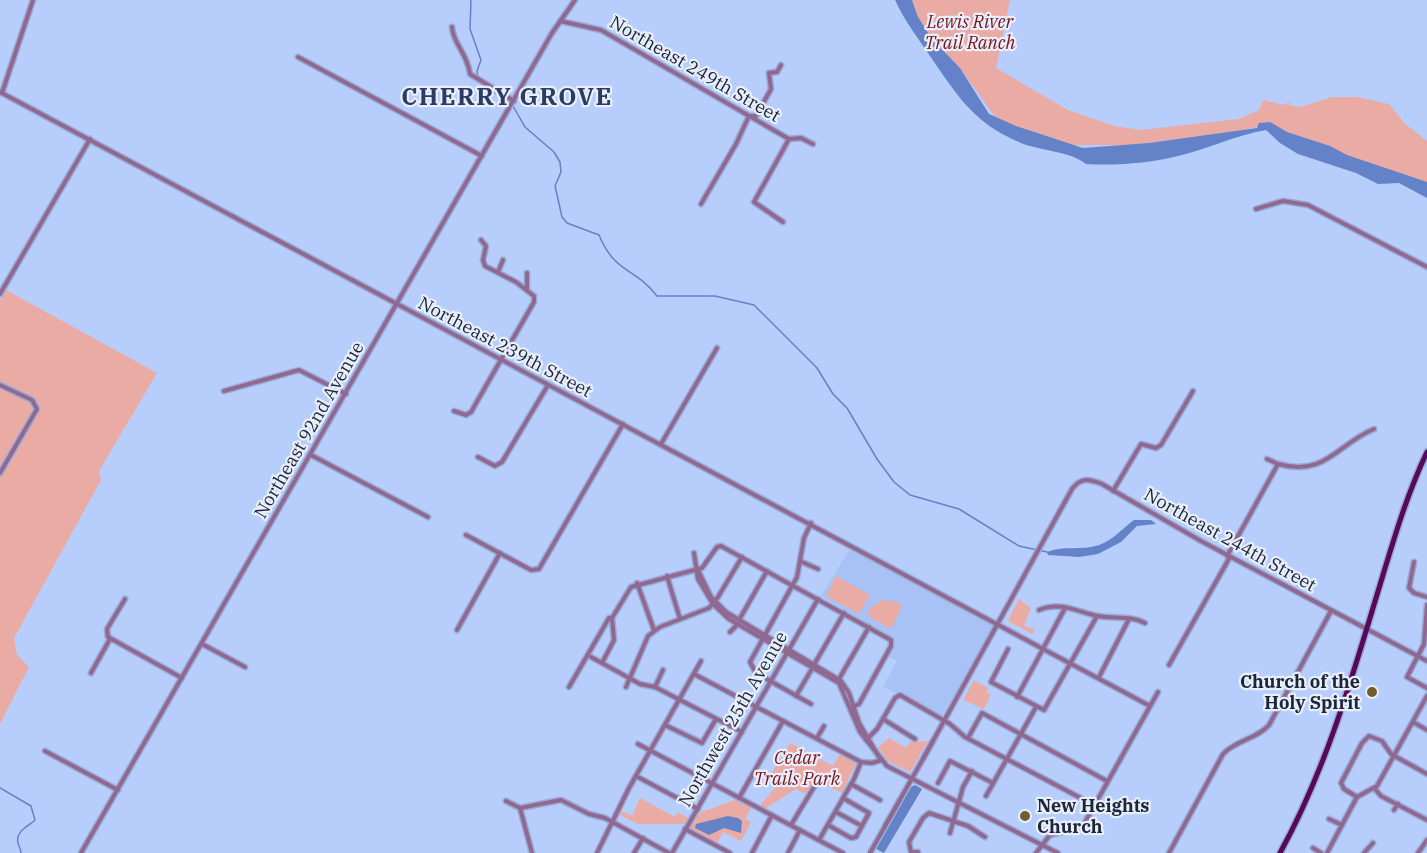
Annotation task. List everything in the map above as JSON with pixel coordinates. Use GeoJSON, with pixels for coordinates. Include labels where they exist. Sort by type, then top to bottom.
{"type":"FeatureCollection","features":[{"type":"Feature","properties":{"kind":"main road"},"geometry":{"type":"LineString","coordinates":[[1280,853],[1320,767],[1409,494],[1427,452]]}},
{"type":"Feature","properties":{"kind":"street"},"geometry":{"type":"LineString","coordinates":[[1,92],[33,0]]}},
{"type":"Feature","properties":{"kind":"street","name":"Northeast 92nd Avenue"},"geometry":{"type":"LineString","coordinates":[[81,853],[560,21],[575,0]]}},
{"type":"Feature","properties":{"kind":"street","name":"Northeast 249th Street"},"geometry":{"type":"LineString","coordinates":[[560,21],[601,30],[789,139],[801,138],[813,144]]}},
{"type":"Feature","properties":{"kind":"street"},"geometry":{"type":"LineString","coordinates":[[452,27],[455,40],[466,55],[470,74],[514,101]]}},
{"type":"Feature","properties":{"kind":"street"},"geometry":{"type":"LineString","coordinates":[[298,57],[482,156]]}},
{"type":"Feature","properties":{"kind":"street"},"geometry":{"type":"LineString","coordinates":[[701,204],[746,126],[749,116],[756,116],[771,89],[769,73],[777,72],[781,65]]}},
{"type":"Feature","properties":{"kind":"street","name":"Northeast 239th Street"},"geometry":{"type":"LineString","coordinates":[[1,92],[397,305],[1072,662],[1150,706]]}},
{"type":"Feature","properties":{"kind":"street"},"geometry":{"type":"LineString","coordinates":[[0,294],[90,139]]}},
{"type":"Feature","properties":{"kind":"street"},"geometry":{"type":"LineString","coordinates":[[783,222],[754,202],[789,139]]}},
{"type":"Feature","properties":{"kind":"street"},"geometry":{"type":"LineString","coordinates":[[1256,209],[1283,201],[1308,205],[1427,267]]}},
{"type":"Feature","properties":{"kind":"street"},"geometry":{"type":"LineString","coordinates":[[454,411],[466,415],[471,412],[534,303],[534,296],[526,289],[483,263],[486,246],[481,240]]}},
{"type":"Feature","properties":{"kind":"street"},"geometry":{"type":"LineString","coordinates":[[499,273],[497,270],[502,260]]}},
{"type":"Feature","properties":{"kind":"street"},"geometry":{"type":"LineString","coordinates":[[526,289],[527,273]]}},
{"type":"Feature","properties":{"kind":"street"},"geometry":{"type":"LineString","coordinates":[[661,444],[717,348]]}},
{"type":"Feature","properties":{"kind":"street"},"geometry":{"type":"LineString","coordinates":[[224,391],[299,370],[346,394]]}},
{"type":"Feature","properties":{"kind":"street"},"geometry":{"type":"LineString","coordinates":[[0,385],[32,400],[37,409],[0,473]]}},
{"type":"Feature","properties":{"kind":"street"},"geometry":{"type":"LineString","coordinates":[[478,457],[495,466],[502,462],[548,385]]}},
{"type":"Feature","properties":{"kind":"street"},"geometry":{"type":"LineString","coordinates":[[1113,491],[1140,445],[1143,443],[1155,448],[1160,447],[1192,391]]}},
{"type":"Feature","properties":{"kind":"street"},"geometry":{"type":"LineString","coordinates":[[466,535],[536,570],[542,567],[623,424]]}},
{"type":"Feature","properties":{"kind":"street"},"geometry":{"type":"LineString","coordinates":[[1267,459],[1278,464],[1304,467],[1322,463],[1361,435],[1374,429]]}},
{"type":"Feature","properties":{"kind":"street"},"geometry":{"type":"LineString","coordinates":[[311,455],[428,517]]}},
{"type":"Feature","properties":{"kind":"street"},"geometry":{"type":"LineString","coordinates":[[1169,665],[1278,464]]}},
{"type":"Feature","properties":{"kind":"street","name":"Northeast 244th Street"},"geometry":{"type":"LineString","coordinates":[[999,624],[1072,489],[1080,481],[1090,479],[1427,661]]}},
{"type":"Feature","properties":{"kind":"street"},"geometry":{"type":"LineString","coordinates":[[811,524],[804,538],[802,562],[793,585],[751,657],[751,666],[756,673],[812,704]]}},
{"type":"Feature","properties":{"kind":"street"},"geometry":{"type":"LineString","coordinates":[[569,687],[609,618],[612,618],[634,584],[706,566],[718,546],[818,598],[892,642],[862,699],[851,708]]}},
{"type":"Feature","properties":{"kind":"street"},"geometry":{"type":"LineString","coordinates":[[457,630],[500,553]]}},
{"type":"Feature","properties":{"kind":"street"},"geometry":{"type":"LineString","coordinates":[[694,553],[698,579],[714,603],[738,622],[838,680],[846,694],[852,719],[881,759],[911,780],[958,803],[974,808],[1058,853]]}},
{"type":"Feature","properties":{"kind":"street"},"geometry":{"type":"LineString","coordinates":[[626,687],[647,638],[655,630],[702,612],[714,603],[742,557]]}},
{"type":"Feature","properties":{"kind":"street"},"geometry":{"type":"LineString","coordinates":[[802,562],[818,569]]}},
{"type":"Feature","properties":{"kind":"street"},"geometry":{"type":"LineString","coordinates":[[1414,562],[1408,582],[1410,590],[1427,597]]}},
{"type":"Feature","properties":{"kind":"street"},"geometry":{"type":"LineString","coordinates":[[730,632],[768,571]]}},
{"type":"Feature","properties":{"kind":"street"},"geometry":{"type":"LineString","coordinates":[[667,576],[680,619]]}},
{"type":"Feature","properties":{"kind":"street"},"geometry":{"type":"LineString","coordinates":[[634,584],[655,630]]}},
{"type":"Feature","properties":{"kind":"street","name":"Northwest 25th Avenue"},"geometry":{"type":"LineString","coordinates":[[670,853],[698,809],[818,598]]}},
{"type":"Feature","properties":{"kind":"street"},"geometry":{"type":"LineString","coordinates":[[125,599],[106,632],[110,639],[182,678]]}},
{"type":"Feature","properties":{"kind":"street"},"geometry":{"type":"LineString","coordinates":[[1427,606],[1425,642],[1407,677],[1427,688]]}},
{"type":"Feature","properties":{"kind":"street"},"geometry":{"type":"LineString","coordinates":[[1039,610],[1047,607],[1079,608],[1097,616],[1145,623]]}},
{"type":"Feature","properties":{"kind":"street"},"geometry":{"type":"LineString","coordinates":[[1017,697],[1066,607]]}},
{"type":"Feature","properties":{"kind":"street"},"geometry":{"type":"LineString","coordinates":[[1169,853],[1223,754],[1231,746],[1262,731],[1269,725],[1331,611]]}},
{"type":"Feature","properties":{"kind":"street"},"geometry":{"type":"LineString","coordinates":[[796,696],[844,613]]}},
{"type":"Feature","properties":{"kind":"street"},"geometry":{"type":"LineString","coordinates":[[1008,649],[991,681],[1044,710],[1097,616]]}},
{"type":"Feature","properties":{"kind":"street"},"geometry":{"type":"LineString","coordinates":[[602,663],[614,640],[612,618]]}},
{"type":"Feature","properties":{"kind":"street"},"geometry":{"type":"LineString","coordinates":[[1099,677],[1129,619]]}},
{"type":"Feature","properties":{"kind":"street"},"geometry":{"type":"LineString","coordinates":[[870,853],[999,624]]}},
{"type":"Feature","properties":{"kind":"street"},"geometry":{"type":"LineString","coordinates":[[838,680],[869,627]]}},
{"type":"Feature","properties":{"kind":"street"},"geometry":{"type":"LineString","coordinates":[[91,673],[110,639]]}},
{"type":"Feature","properties":{"kind":"street"},"geometry":{"type":"LineString","coordinates":[[202,644],[245,667]]}},
{"type":"Feature","properties":{"kind":"street"},"geometry":{"type":"LineString","coordinates":[[591,657],[640,684],[655,687],[742,732]]}},
{"type":"Feature","properties":{"kind":"street"},"geometry":{"type":"LineString","coordinates":[[597,853],[636,776],[701,661]]}},
{"type":"Feature","properties":{"kind":"street"},"geometry":{"type":"LineString","coordinates":[[655,687],[663,670]]}},
{"type":"Feature","properties":{"kind":"street"},"geometry":{"type":"LineString","coordinates":[[694,674],[861,762],[872,764],[881,759]]}},
{"type":"Feature","properties":{"kind":"street"},"geometry":{"type":"LineString","coordinates":[[1036,853],[1050,835],[1078,828],[1086,820],[1158,692]]}},
{"type":"Feature","properties":{"kind":"street"},"geometry":{"type":"LineString","coordinates":[[867,739],[898,695],[945,720],[968,738],[1094,805]]}},
{"type":"Feature","properties":{"kind":"street"},"geometry":{"type":"LineString","coordinates":[[1327,853],[1357,797],[1375,789],[1427,696]]}},
{"type":"Feature","properties":{"kind":"street"},"geometry":{"type":"LineString","coordinates":[[986,796],[1036,707]]}},
{"type":"Feature","properties":{"kind":"street"},"geometry":{"type":"LineString","coordinates":[[968,738],[982,713],[1107,781]]}},
{"type":"Feature","properties":{"kind":"street"},"geometry":{"type":"LineString","coordinates":[[665,724],[700,743],[704,742],[716,718]]}},
{"type":"Feature","properties":{"kind":"street"},"geometry":{"type":"LineString","coordinates":[[883,719],[915,739]]}},
{"type":"Feature","properties":{"kind":"street"},"geometry":{"type":"LineString","coordinates":[[739,798],[783,721]]}},
{"type":"Feature","properties":{"kind":"street"},"geometry":{"type":"LineString","coordinates":[[1413,722],[1427,729]]}},
{"type":"Feature","properties":{"kind":"street"},"geometry":{"type":"LineString","coordinates":[[817,739],[824,726]]}},
{"type":"Feature","properties":{"kind":"street"},"geometry":{"type":"LineString","coordinates":[[1357,797],[1342,786],[1342,779],[1362,743],[1369,736],[1380,739],[1387,752],[1427,774]]}},
{"type":"Feature","properties":{"kind":"street"},"geometry":{"type":"LineString","coordinates":[[638,744],[843,853]]}},
{"type":"Feature","properties":{"kind":"street"},"geometry":{"type":"LineString","coordinates":[[45,751],[118,790]]}},
{"type":"Feature","properties":{"kind":"street"},"geometry":{"type":"LineString","coordinates":[[938,783],[950,761],[993,783]]}},
{"type":"Feature","properties":{"kind":"street"},"geometry":{"type":"LineString","coordinates":[[819,840],[861,762]]}},
{"type":"Feature","properties":{"kind":"street"},"geometry":{"type":"LineString","coordinates":[[950,833],[958,803],[972,771]]}},
{"type":"Feature","properties":{"kind":"street"},"geometry":{"type":"LineString","coordinates":[[636,776],[698,809]]}},
{"type":"Feature","properties":{"kind":"street"},"geometry":{"type":"LineString","coordinates":[[791,825],[817,782]]}},
{"type":"Feature","properties":{"kind":"street"},"geometry":{"type":"LineString","coordinates":[[851,784],[880,800]]}},
{"type":"Feature","properties":{"kind":"street"},"geometry":{"type":"LineString","coordinates":[[1375,789],[1427,820]]}},
{"type":"Feature","properties":{"kind":"street"},"geometry":{"type":"LineString","coordinates":[[828,825],[853,839],[862,826],[868,812],[843,798]]}},
{"type":"Feature","properties":{"kind":"street"},"geometry":{"type":"LineString","coordinates":[[506,801],[520,808],[558,799],[614,823],[670,853]]}},
{"type":"Feature","properties":{"kind":"street"},"geometry":{"type":"LineString","coordinates":[[1394,810],[1398,804]]}},
{"type":"Feature","properties":{"kind":"street"},"geometry":{"type":"LineString","coordinates":[[520,808],[532,853]]}},
{"type":"Feature","properties":{"kind":"street"},"geometry":{"type":"LineString","coordinates":[[836,812],[862,826]]}},
{"type":"Feature","properties":{"kind":"street"},"geometry":{"type":"LineString","coordinates":[[918,852],[911,852],[909,841],[928,814],[968,826],[985,837]]}},
{"type":"Feature","properties":{"kind":"street"},"geometry":{"type":"LineString","coordinates":[[752,853],[772,815]]}},
{"type":"Feature","properties":{"kind":"street"},"geometry":{"type":"LineString","coordinates":[[1329,819],[1342,825]]}},
{"type":"Feature","properties":{"kind":"street"},"geometry":{"type":"LineString","coordinates":[[685,829],[730,853]]}},
{"type":"Feature","properties":{"kind":"street"},"geometry":{"type":"LineString","coordinates":[[788,853],[800,830]]}},
{"type":"Feature","properties":{"kind":"street"},"geometry":{"type":"LineString","coordinates":[[634,853],[643,838]]}},
{"type":"Feature","properties":{"kind":"street"},"geometry":{"type":"LineString","coordinates":[[1418,853],[1427,840]]}},
{"type":"Feature","properties":{"kind":"street"},"geometry":{"type":"LineString","coordinates":[[1364,853],[1373,843]]}},
{"type":"Feature","properties":{"kind":"street"},"geometry":{"type":"LineString","coordinates":[[715,853],[719,847]]}},
{"type":"Feature","properties":{"kind":"street"},"geometry":{"type":"LineString","coordinates":[[1313,849],[1321,853]]}},
{"type":"Feature","properties":{"kind":"shaded area"},"geometry":{"type":"Polygon","coordinates":[[[895,0],[912,0],[918,17],[932,39],[960,68],[989,114],[1016,126],[1083,148],[1149,143],[1257,128],[1259,123],[1270,122],[1287,132],[1330,146],[1347,155],[1427,182],[1427,198],[1399,183],[1378,184],[1356,173],[1298,154],[1280,143],[1266,130],[1178,156],[1120,164],[1086,164],[1072,156],[1029,146],[1005,136],[969,108],[932,59],[895,0]]]}},
{"type":"Feature","properties":{"kind":"shaded area"},"geometry":{"type":"Polygon","coordinates":[[[1134,520],[1151,520],[1156,524],[1137,526],[1121,542],[1098,554],[1079,557],[1048,555],[1047,552],[1053,550],[1086,548],[1104,543],[1134,520]]]}},
{"type":"Feature","properties":{"kind":"shaded area"},"geometry":{"type":"Polygon","coordinates":[[[851,547],[993,622],[995,627],[942,715],[883,687],[897,661],[886,655],[892,643],[891,638],[821,596],[851,547]]]}},
{"type":"Feature","properties":{"kind":"shaded area"},"geometry":{"type":"Polygon","coordinates":[[[915,785],[922,789],[884,853],[876,849],[911,787],[915,785]]]}},
{"type":"Feature","properties":{"kind":"shaded area"},"geometry":{"type":"Polygon","coordinates":[[[728,816],[742,821],[741,833],[724,828],[709,835],[695,828],[696,824],[728,816]]]}},
{"type":"Feature","properties":{"kind":"green space","name":"Lewis River Trail Ranch"},"geometry":{"type":"Polygon","coordinates":[[[912,0],[1010,0],[996,68],[1068,110],[1114,126],[1141,130],[1239,119],[1259,110],[1263,100],[1283,105],[1291,101],[1289,105],[1300,107],[1332,97],[1357,97],[1389,104],[1405,124],[1427,141],[1427,183],[1341,153],[1265,122],[1257,127],[1238,131],[1132,145],[1072,145],[1031,134],[995,117],[960,68],[932,39],[918,17],[912,0]]]}},
{"type":"Feature","properties":{"kind":"green space"},"geometry":{"type":"Polygon","coordinates":[[[6,290],[157,373],[99,471],[101,480],[14,638],[17,655],[29,667],[0,724],[0,300],[6,290]]]}},
{"type":"Feature","properties":{"kind":"green space"},"geometry":{"type":"Polygon","coordinates":[[[836,576],[870,595],[859,614],[826,596],[836,576]]]}},
{"type":"Feature","properties":{"kind":"green space"},"geometry":{"type":"Polygon","coordinates":[[[1019,599],[1031,608],[1024,625],[1035,630],[1032,634],[1008,621],[1019,599]]]}},
{"type":"Feature","properties":{"kind":"green space"},"geometry":{"type":"Polygon","coordinates":[[[882,600],[896,602],[902,606],[892,627],[888,628],[867,615],[871,608],[882,600]]]}},
{"type":"Feature","properties":{"kind":"green space"},"geometry":{"type":"Polygon","coordinates":[[[974,680],[988,688],[986,692],[991,695],[984,709],[963,700],[974,680]]]}},
{"type":"Feature","properties":{"kind":"green space"},"geometry":{"type":"Polygon","coordinates":[[[889,738],[906,748],[910,742],[928,741],[910,772],[889,762],[878,748],[889,738]]]}},
{"type":"Feature","properties":{"kind":"green space","name":"Cedar Trails Park"},"geometry":{"type":"Polygon","coordinates":[[[790,743],[833,766],[840,754],[856,763],[842,793],[815,780],[805,794],[796,789],[765,809],[760,806],[781,780],[771,774],[790,743]]]}},
{"type":"Feature","properties":{"kind":"green space"},"geometry":{"type":"Polygon","coordinates":[[[640,798],[675,817],[678,812],[688,818],[684,824],[638,824],[620,815],[622,811],[632,816],[640,798]]]}},
{"type":"Feature","properties":{"kind":"green space"},"geometry":{"type":"Polygon","coordinates":[[[735,800],[751,808],[745,819],[751,822],[741,841],[723,832],[717,843],[689,828],[699,813],[735,800]]]}},
{"type":"Feature","properties":{"kind":"waterway"},"geometry":{"type":"LineString","coordinates":[[471,0],[470,29],[481,60],[477,71],[478,77]]}},
{"type":"Feature","properties":{"kind":"waterway"},"geometry":{"type":"LineString","coordinates":[[479,82],[509,103]]}},
{"type":"Feature","properties":{"kind":"waterway"},"geometry":{"type":"LineString","coordinates":[[513,106],[525,127],[554,152],[560,162],[561,172],[555,186],[562,217],[567,223],[599,235],[612,257],[657,296],[715,296],[754,305],[817,368],[833,394],[847,408],[877,459],[894,482],[910,495],[959,509],[1019,546],[1047,552]]}},
{"type":"Feature","properties":{"kind":"waterway"},"geometry":{"type":"LineString","coordinates":[[0,788],[31,806],[35,820],[19,835],[18,843],[21,853]]}},
{"type":"Feature","properties":{"kind":"place","name":"Church of the Holy Spirit"},"geometry":{"type":"Point","coordinates":[1372,692]}},
{"type":"Feature","properties":{"kind":"place","name":"New Heights Church"},"geometry":{"type":"Point","coordinates":[1025,816]}},
{"type":"Feature","properties":{"kind":"district","name":"CHERRY GROVE"},"geometry":{"type":"Point","coordinates":[507,97]}}]}
